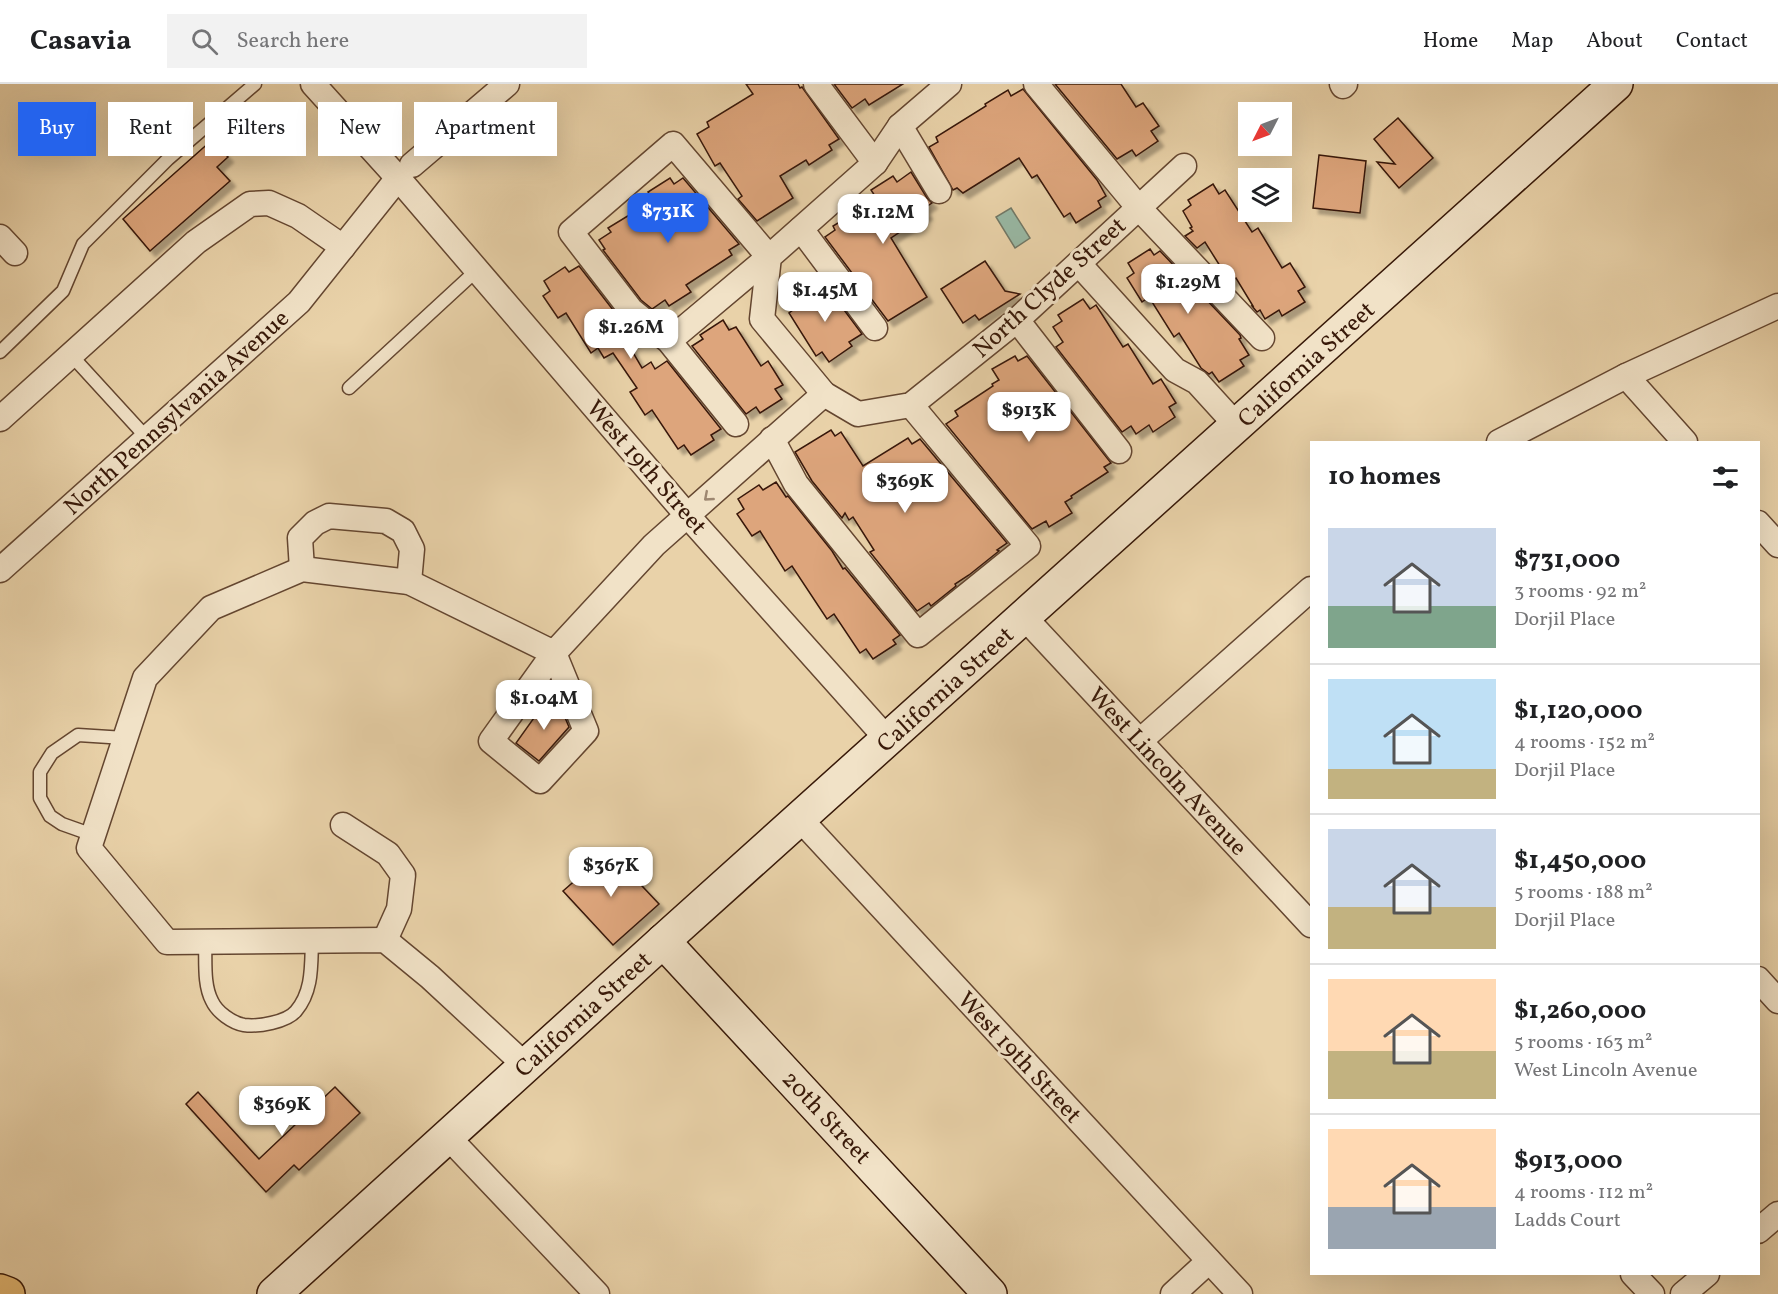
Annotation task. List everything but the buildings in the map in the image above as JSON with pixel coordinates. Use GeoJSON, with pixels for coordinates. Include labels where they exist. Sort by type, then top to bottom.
{"type":"FeatureCollection","features":[{"type":"Feature","properties":{"kind":"highway"},"geometry":{"type":"LineString","coordinates":[[0,1291],[8,1294]]}},
{"type":"Feature","properties":{"kind":"street","name":"West 19th Street"},"geometry":{"type":"LineString","coordinates":[[313,84],[405,172],[477,270],[687,515],[888,740]]}},
{"type":"Feature","properties":{"kind":"street","name":"North Pennsylvania Avenue"},"geometry":{"type":"LineString","coordinates":[[0,570],[299,302],[405,172],[507,84]]}},
{"type":"Feature","properties":{"kind":"street"},"geometry":{"type":"LineString","coordinates":[[816,84],[875,163]]}},
{"type":"Feature","properties":{"kind":"street"},"geometry":{"type":"LineString","coordinates":[[669,341],[769,257],[875,163],[900,126],[949,84]]}},
{"type":"Feature","properties":{"kind":"street"},"geometry":{"type":"LineString","coordinates":[[1036,84],[1138,207],[1262,338]]}},
{"type":"Feature","properties":{"kind":"street","name":"California Street"},"geometry":{"type":"LineString","coordinates":[[274,1294],[1616,84]]}},
{"type":"Feature","properties":{"kind":"street"},"geometry":{"type":"LineString","coordinates":[[900,126],[939,191]]}},
{"type":"Feature","properties":{"kind":"street"},"geometry":{"type":"LineString","coordinates":[[736,424],[669,341],[631,310],[572,232],[672,144],[769,257],[762,319],[824,393],[858,414],[911,405],[1028,546],[918,635],[796,484],[772,439]]}},
{"type":"Feature","properties":{"kind":"street","name":"North Clyde Street"},"geometry":{"type":"LineString","coordinates":[[911,405],[1017,320],[1184,166]]}},
{"type":"Feature","properties":{"kind":"street"},"geometry":{"type":"LineString","coordinates":[[0,419],[196,242],[250,204],[269,203],[298,216],[343,247]]}},
{"type":"Feature","properties":{"kind":"street"},"geometry":{"type":"LineString","coordinates":[[801,229],[875,328]]}},
{"type":"Feature","properties":{"kind":"street"},"geometry":{"type":"LineString","coordinates":[[1079,264],[1175,370],[1197,382],[1238,426]]}},
{"type":"Feature","properties":{"kind":"street"},"geometry":{"type":"LineString","coordinates":[[1501,441],[1626,376],[1778,306]]}},
{"type":"Feature","properties":{"kind":"street"},"geometry":{"type":"LineString","coordinates":[[1017,320],[1119,451]]}},
{"type":"Feature","properties":{"kind":"street"},"geometry":{"type":"LineString","coordinates":[[1626,376],[1684,441]]}},
{"type":"Feature","properties":{"kind":"street"},"geometry":{"type":"LineString","coordinates":[[526,1066],[430,977],[385,940],[167,942],[89,848],[145,678],[211,608],[302,569],[409,582],[554,652],[585,730],[540,781],[491,741],[554,652],[654,545],[824,393]]}},
{"type":"Feature","properties":{"kind":"street"},"geometry":{"type":"LineString","coordinates":[[302,569],[300,538],[315,523],[329,516],[386,521],[403,531],[412,549],[409,582]]}},
{"type":"Feature","properties":{"kind":"street"},"geometry":{"type":"LineString","coordinates":[[1760,525],[1778,545]]}},
{"type":"Feature","properties":{"kind":"street"},"geometry":{"type":"LineString","coordinates":[[1140,740],[1310,590]]}},
{"type":"Feature","properties":{"kind":"street","name":"West Lincoln Avenue"},"geometry":{"type":"LineString","coordinates":[[1024,617],[1310,924]]}},
{"type":"Feature","properties":{"kind":"street","name":"West 19th Street"},"geometry":{"type":"LineString","coordinates":[[800,819],[1240,1294]]}},
{"type":"Feature","properties":{"kind":"street"},"geometry":{"type":"LineString","coordinates":[[343,825],[388,854],[403,875],[399,909],[385,940]]}},
{"type":"Feature","properties":{"kind":"street","name":"20th Street"},"geometry":{"type":"LineString","coordinates":[[663,941],[990,1294]]}},
{"type":"Feature","properties":{"kind":"street"},"geometry":{"type":"LineString","coordinates":[[1760,981],[1778,1001]]}},
{"type":"Feature","properties":{"kind":"street"},"geometry":{"type":"LineString","coordinates":[[448,1137],[597,1294]]}},
{"type":"Feature","properties":{"kind":"street"},"geometry":{"type":"LineString","coordinates":[[1760,1229],[1778,1214]]}},
{"type":"Feature","properties":{"kind":"street"},"geometry":{"type":"LineString","coordinates":[[1173,1294],[1209,1260]]}},
{"type":"Feature","properties":{"kind":"street"},"geometry":{"type":"LineString","coordinates":[[1634,1275],[1652,1294]]}},
{"type":"Feature","properties":{"kind":"street"},"geometry":{"type":"LineString","coordinates":[[1683,1294],[1706,1275]]}},
{"type":"Feature","properties":{"kind":"lane"},"geometry":{"type":"LineString","coordinates":[[0,352],[63,291],[82,244],[168,159],[255,84]]}},
{"type":"Feature","properties":{"kind":"lane"},"geometry":{"type":"LineString","coordinates":[[349,388],[477,270]]}},
{"type":"Feature","properties":{"kind":"lane"},"geometry":{"type":"LineString","coordinates":[[71,355],[147,438]]}},
{"type":"Feature","properties":{"kind":"lane"},"geometry":{"type":"LineString","coordinates":[[93,835],[63,824],[50,816],[40,798],[40,772],[52,753],[78,735],[125,738]]}},
{"type":"Feature","properties":{"kind":"lane"},"geometry":{"type":"LineString","coordinates":[[205,942],[207,983],[212,1002],[225,1016],[244,1025],[278,1023],[295,1012],[305,996],[311,979],[312,941]]}},
{"type":"Feature","properties":{"kind":"shaded area"},"geometry":{"type":"Polygon","coordinates":[[[1011,208],[1030,238],[1015,248],[996,217],[1011,208]]]}}]}
